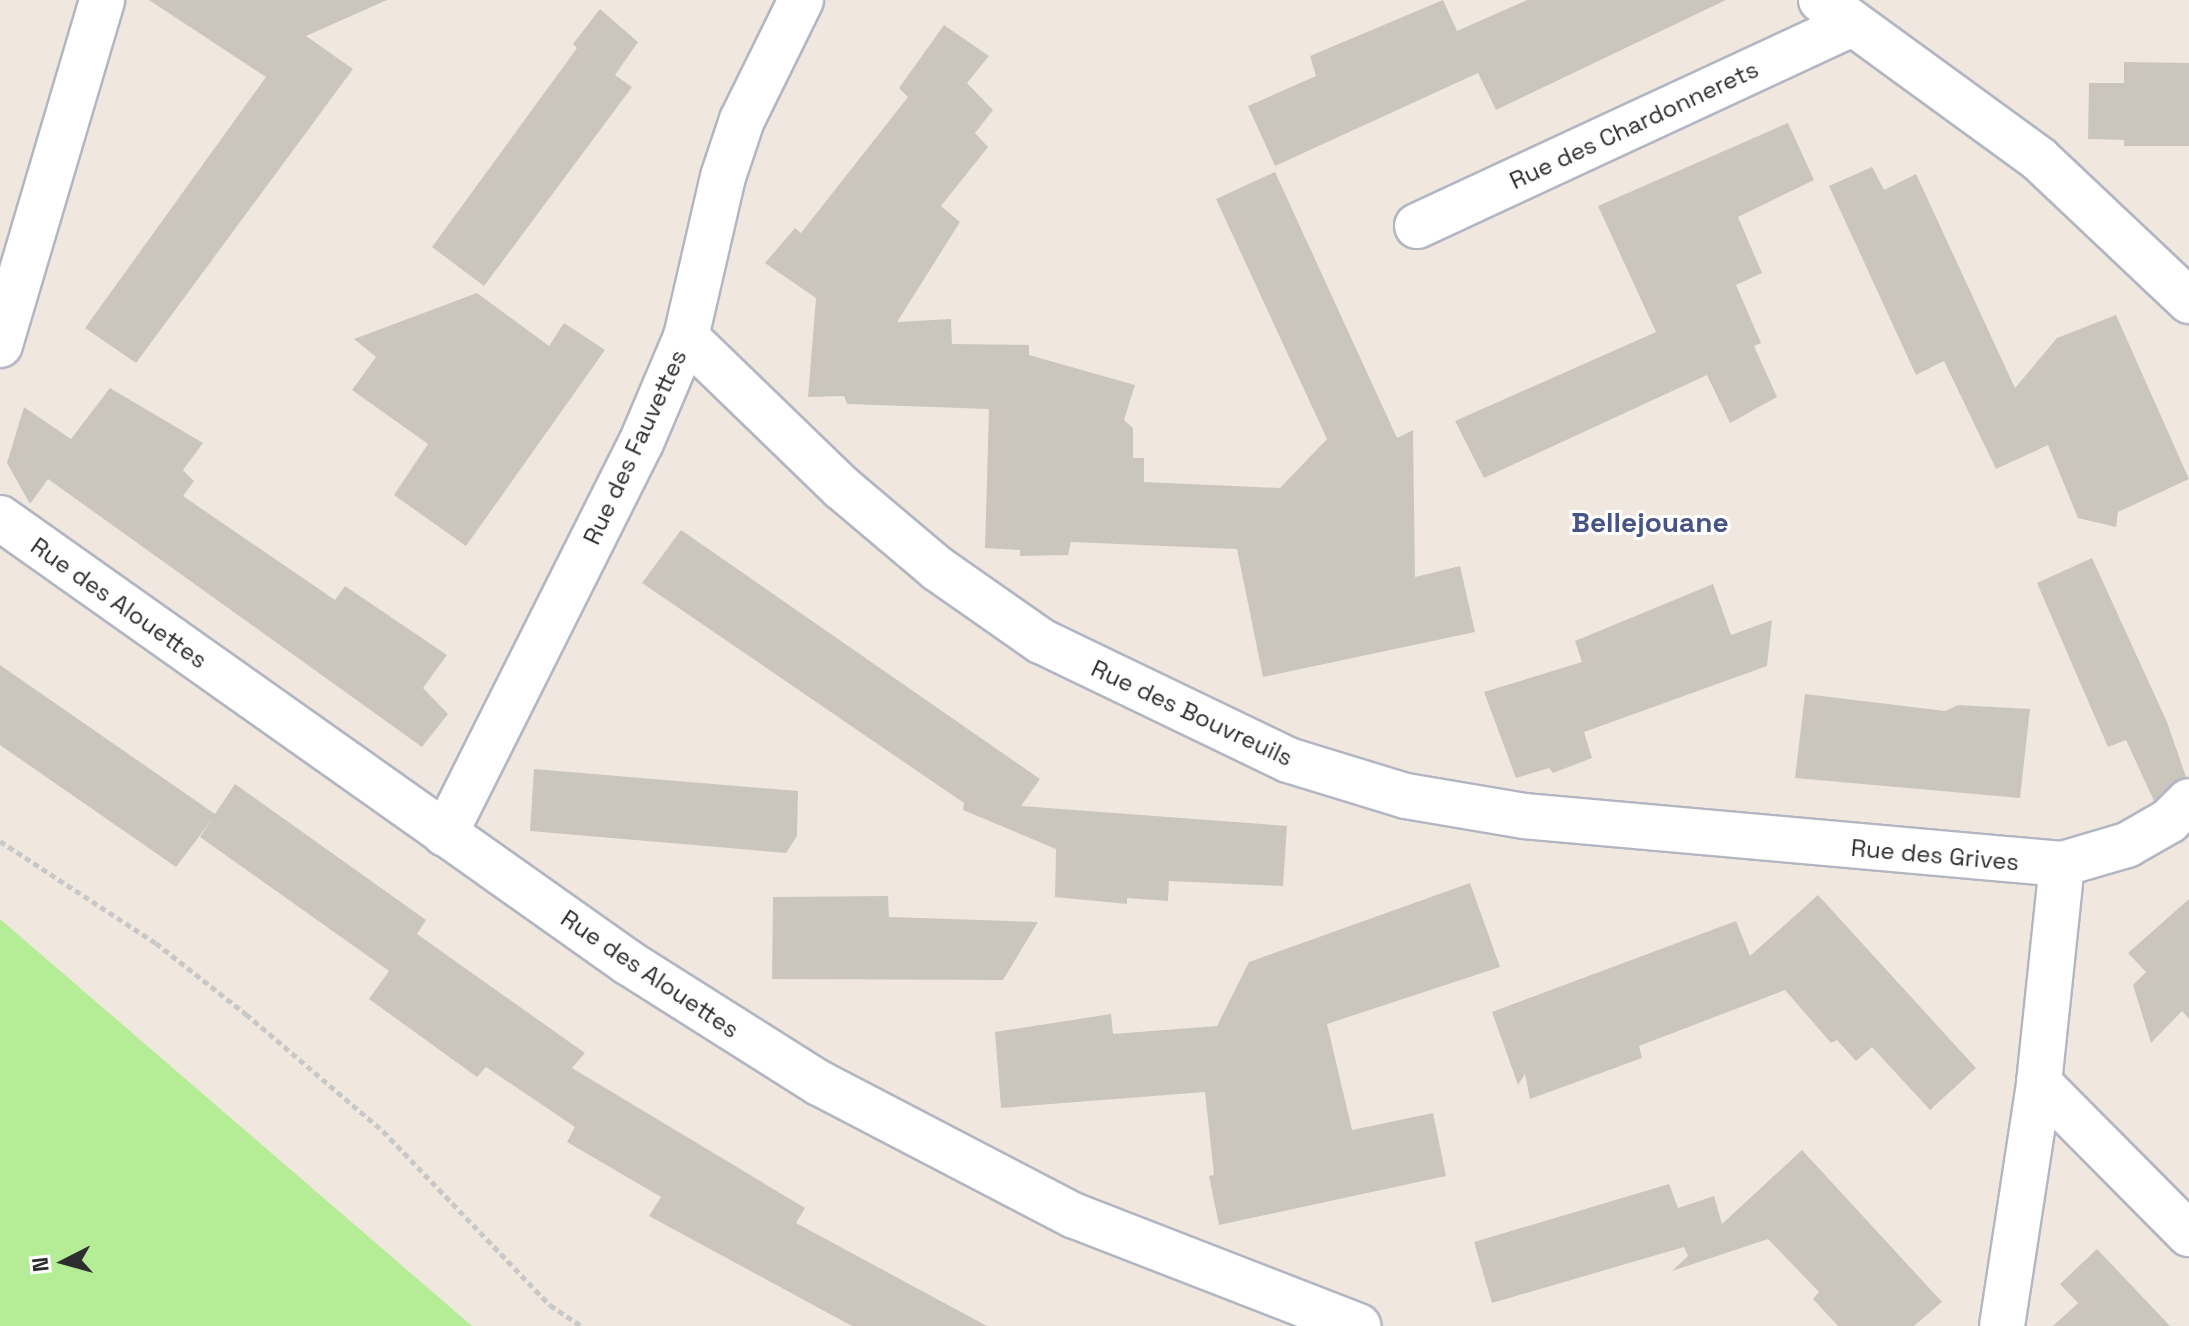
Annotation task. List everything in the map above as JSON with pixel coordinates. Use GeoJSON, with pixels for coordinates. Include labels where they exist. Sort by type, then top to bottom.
{"type":"FeatureCollection","features":[{"type":"Feature","properties":{"kind":"street"},"geometry":{"type":"LineString","coordinates":[[0,345],[102,0]]}},
{"type":"Feature","properties":{"kind":"street","name":"Rue des Fauvettes"},"geometry":{"type":"LineString","coordinates":[[445,834],[641,443],[686,337],[723,177],[742,120],[801,0]]}},
{"type":"Feature","properties":{"kind":"street","name":"Rue des Chardonnerets"},"geometry":{"type":"LineString","coordinates":[[1417,226],[1836,12],[2039,159],[2189,301]]}},
{"type":"Feature","properties":{"kind":"street","name":"Rue des Bouvreuils"},"geometry":{"type":"LineString","coordinates":[[686,337],[842,488],[938,569],[1041,641],[1228,735],[1288,760],[1406,796],[1524,816],[1808,844]]}},
{"type":"Feature","properties":{"kind":"street","name":"Rue des Alouettes"},"geometry":{"type":"LineString","coordinates":[[0,518],[445,834],[760,1048],[944,1151],[1103,1228],[1358,1326]]}},
{"type":"Feature","properties":{"kind":"street","name":"Rue des Grives"},"geometry":{"type":"LineString","coordinates":[[1808,844],[2062,864],[2127,845],[2182,821]]}},
{"type":"Feature","properties":{"kind":"street"},"geometry":{"type":"LineString","coordinates":[[2002,1326],[2039,1083],[2062,864]]}},
{"type":"Feature","properties":{"kind":"street"},"geometry":{"type":"LineString","coordinates":[[2039,1083],[2189,1234]]}},
{"type":"Feature","properties":{"kind":"path"},"geometry":{"type":"LineString","coordinates":[[0,841],[156,943],[246,1014],[383,1131],[550,1305],[581,1326]]}},
{"type":"Feature","properties":{"kind":"green space"},"geometry":{"type":"Polygon","coordinates":[[[0,919],[472,1326],[0,1326],[0,919]]]}},
{"type":"Feature","properties":{"kind":"building"},"geometry":{"type":"Polygon","coordinates":[[[149,0],[387,0],[306,36],[353,69],[136,363],[85,328],[266,77],[149,0]]]}},
{"type":"Feature","properties":{"kind":"building"},"geometry":{"type":"Polygon","coordinates":[[[1443,0],[1457,31],[1527,0],[1726,0],[1496,110],[1478,73],[1275,166],[1248,106],[1316,76],[1310,56],[1443,0]]]}},
{"type":"Feature","properties":{"kind":"building"},"geometry":{"type":"Polygon","coordinates":[[[600,9],[638,42],[615,75],[632,87],[484,286],[432,247],[577,48],[573,44],[600,9]]]}},
{"type":"Feature","properties":{"kind":"building"},"geometry":{"type":"Polygon","coordinates":[[[944,25],[989,56],[967,83],[993,110],[975,133],[988,147],[941,206],[960,222],[897,322],[951,319],[952,344],[1029,345],[1029,355],[1135,385],[1124,420],[1133,428],[1133,458],[1144,458],[1144,482],[1280,488],[1327,439],[1216,199],[1275,172],[1397,438],[1413,430],[1415,577],[1460,566],[1475,632],[1263,677],[1237,549],[1071,542],[1068,555],[1020,556],[1020,550],[985,548],[989,409],[847,404],[844,396],[808,397],[816,298],[765,263],[795,228],[801,233],[908,97],[899,88],[944,25]]]}},
{"type":"Feature","properties":{"kind":"building"},"geometry":{"type":"Polygon","coordinates":[[[2124,62],[2189,63],[2189,146],[2124,146],[2124,140],[2088,139],[2089,83],[2124,83],[2124,62]]]}},
{"type":"Feature","properties":{"kind":"building"},"geometry":{"type":"Polygon","coordinates":[[[1788,123],[1814,180],[1738,217],[1762,273],[1736,285],[1761,343],[1754,346],[1777,397],[1730,423],[1707,375],[1484,478],[1455,421],[1656,332],[1598,206],[1788,123]]]}},
{"type":"Feature","properties":{"kind":"building"},"geometry":{"type":"Polygon","coordinates":[[[1872,167],[1884,190],[1916,174],[2015,388],[2057,338],[2116,315],[2189,479],[2118,512],[2116,527],[2078,518],[2048,445],[1996,469],[1944,361],[1916,375],[1829,186],[1872,167]]]}},
{"type":"Feature","properties":{"kind":"building"},"geometry":{"type":"Polygon","coordinates":[[[477,293],[549,346],[564,323],[605,350],[466,546],[394,495],[428,444],[352,390],[376,357],[354,339],[477,293]]]}},
{"type":"Feature","properties":{"kind":"building"},"geometry":{"type":"Polygon","coordinates":[[[110,388],[203,443],[183,470],[194,481],[183,496],[335,600],[345,586],[447,655],[423,688],[448,714],[422,747],[48,479],[30,504],[7,463],[24,407],[71,439],[110,388]]]}},
{"type":"Feature","properties":{"kind":"building"},"geometry":{"type":"Polygon","coordinates":[[[681,530],[1040,779],[1021,806],[1287,826],[1283,886],[1169,881],[1168,901],[1127,898],[1127,904],[1055,897],[1056,849],[963,810],[964,803],[642,583],[681,530]]]}},
{"type":"Feature","properties":{"kind":"building"},"geometry":{"type":"Polygon","coordinates":[[[2092,558],[2167,722],[2186,777],[2154,801],[2126,740],[2108,747],[2037,583],[2092,558]]]}},
{"type":"Feature","properties":{"kind":"building"},"geometry":{"type":"Polygon","coordinates":[[[1713,584],[1731,635],[1772,620],[1767,666],[1584,732],[1592,758],[1553,773],[1549,768],[1516,778],[1484,692],[1582,662],[1575,641],[1713,584]]]}},
{"type":"Feature","properties":{"kind":"building"},"geometry":{"type":"Polygon","coordinates":[[[0,665],[215,814],[235,784],[426,920],[417,934],[585,1053],[572,1068],[805,1208],[796,1223],[987,1326],[852,1326],[649,1216],[661,1197],[567,1142],[575,1127],[486,1067],[477,1077],[369,999],[389,971],[200,837],[213,818],[176,867],[0,745],[0,665]]]}},
{"type":"Feature","properties":{"kind":"building"},"geometry":{"type":"Polygon","coordinates":[[[1805,694],[1945,711],[1958,705],[2030,709],[2020,798],[1795,778],[1805,694]]]}},
{"type":"Feature","properties":{"kind":"building"},"geometry":{"type":"Polygon","coordinates":[[[534,769],[798,791],[797,836],[786,853],[530,831],[534,769]]]}},
{"type":"Feature","properties":{"kind":"building"},"geometry":{"type":"Polygon","coordinates":[[[1470,883],[1500,967],[1327,1024],[1352,1130],[1433,1113],[1446,1176],[1219,1225],[1209,1176],[1214,1175],[1205,1092],[1001,1108],[995,1032],[1111,1014],[1113,1034],[1217,1026],[1249,962],[1470,883]]]}},
{"type":"Feature","properties":{"kind":"building"},"geometry":{"type":"Polygon","coordinates":[[[1818,895],[1976,1068],[1930,1110],[1872,1047],[1856,1061],[1837,1040],[1831,1043],[1785,990],[1639,1046],[1642,1058],[1530,1099],[1525,1074],[1518,1085],[1492,1012],[1736,921],[1750,956],[1818,895]]]}},
{"type":"Feature","properties":{"kind":"building"},"geometry":{"type":"Polygon","coordinates":[[[888,896],[889,917],[1038,922],[1003,980],[772,979],[773,897],[888,896]]]}},
{"type":"Feature","properties":{"kind":"building"},"geometry":{"type":"Polygon","coordinates":[[[2189,899],[2189,1019],[2182,1011],[2151,1043],[2133,985],[2146,972],[2128,953],[2189,899]]]}},
{"type":"Feature","properties":{"kind":"building"},"geometry":{"type":"Polygon","coordinates":[[[1802,1150],[1942,1302],[1914,1326],[1838,1326],[1813,1299],[1819,1292],[1768,1239],[1672,1271],[1688,1256],[1684,1247],[1492,1303],[1474,1242],[1669,1184],[1678,1208],[1714,1196],[1722,1224],[1802,1150]]]}},
{"type":"Feature","properties":{"kind":"building"},"geometry":{"type":"Polygon","coordinates":[[[2097,1249],[2170,1326],[2053,1326],[2078,1303],[2060,1284],[2097,1249]]]}},
{"type":"Feature","properties":{"kind":"district","name":"Bellejouane"},"geometry":{"type":"Point","coordinates":[1650,522]}}]}
